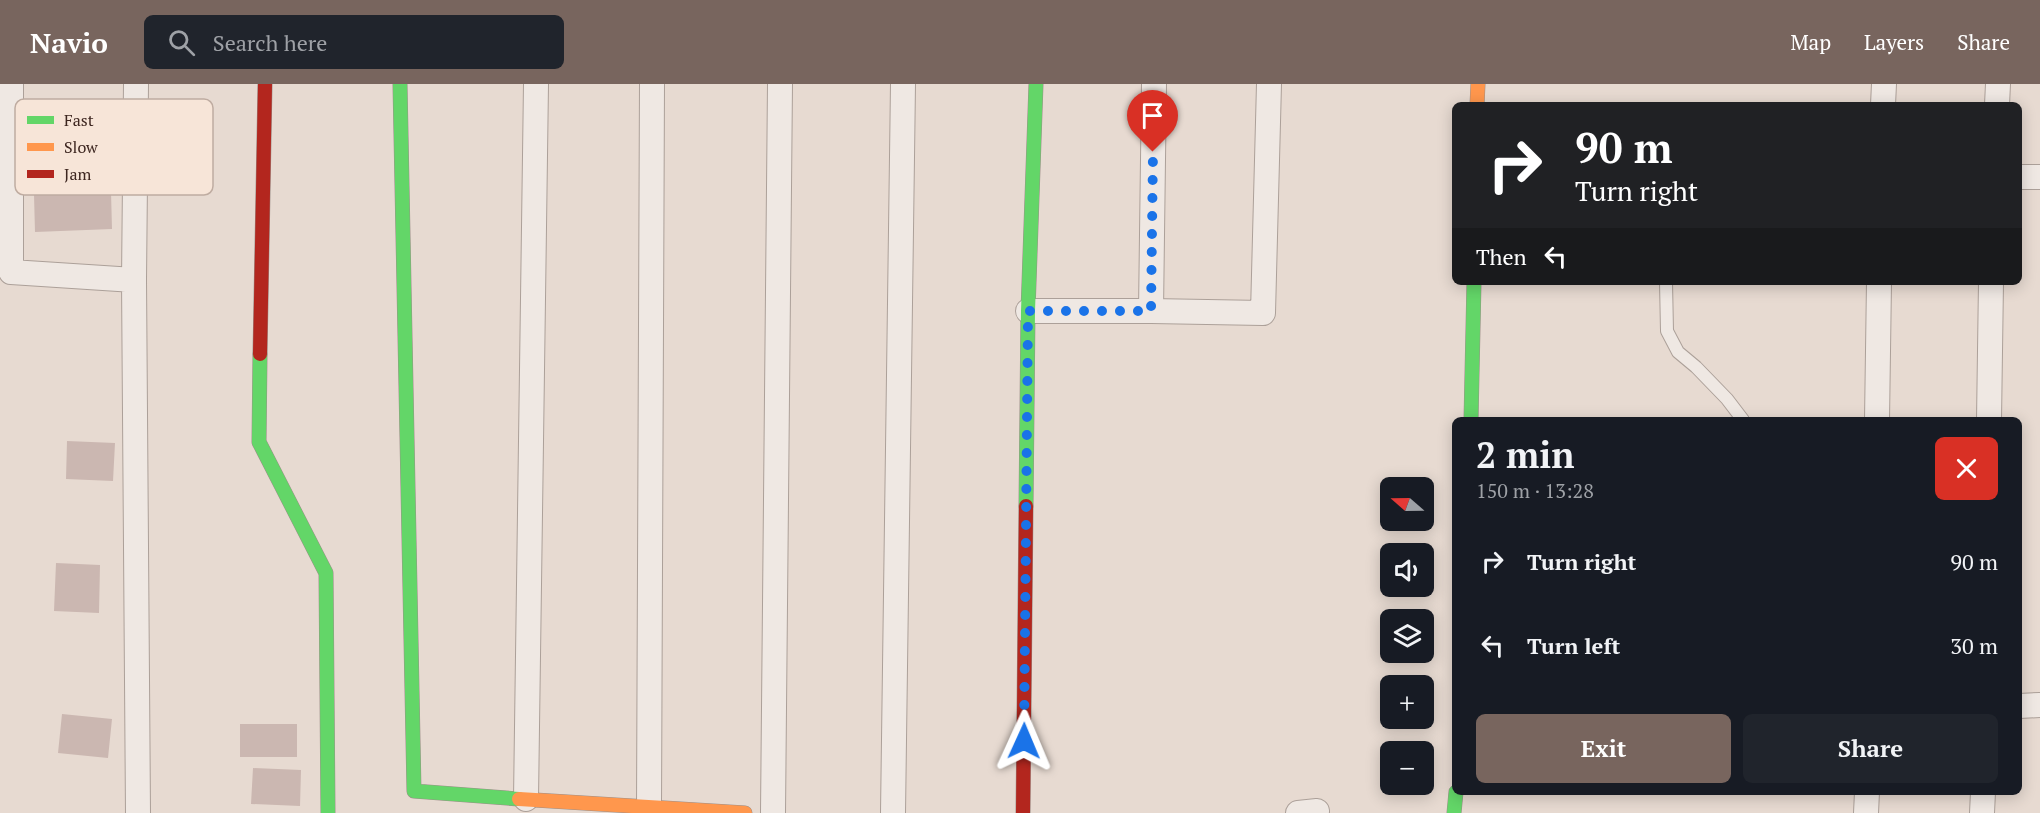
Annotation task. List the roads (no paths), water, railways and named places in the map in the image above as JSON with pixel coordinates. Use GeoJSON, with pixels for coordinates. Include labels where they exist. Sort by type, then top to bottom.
{"type":"FeatureCollection","features":[{"type":"Feature","properties":{"kind":"street"},"geometry":{"type":"LineString","coordinates":[[11,84],[11,272],[134,280]]}},
{"type":"Feature","properties":{"kind":"street"},"geometry":{"type":"LineString","coordinates":[[136,84],[136,99]]}},
{"type":"Feature","properties":{"kind":"street"},"geometry":{"type":"LineString","coordinates":[[265,84],[260,442],[326,573],[328,813]]}},
{"type":"Feature","properties":{"kind":"street"},"geometry":{"type":"LineString","coordinates":[[400,84],[414,791],[745,813]]}},
{"type":"Feature","properties":{"kind":"street"},"geometry":{"type":"LineString","coordinates":[[526,799],[536,84]]}},
{"type":"Feature","properties":{"kind":"street"},"geometry":{"type":"LineString","coordinates":[[649,808],[652,84]]}},
{"type":"Feature","properties":{"kind":"street"},"geometry":{"type":"LineString","coordinates":[[774,813],[780,84]]}},
{"type":"Feature","properties":{"kind":"street"},"geometry":{"type":"LineString","coordinates":[[893,813],[903,84]]}},
{"type":"Feature","properties":{"kind":"street"},"geometry":{"type":"LineString","coordinates":[[1023,813],[1028,311],[1036,84]]}},
{"type":"Feature","properties":{"kind":"street"},"geometry":{"type":"LineString","coordinates":[[1151,311],[1154,84]]}},
{"type":"Feature","properties":{"kind":"street"},"geometry":{"type":"LineString","coordinates":[[1028,311],[1263,313],[1269,84]]}},
{"type":"Feature","properties":{"kind":"street"},"geometry":{"type":"LineString","coordinates":[[1478,84],[1478,102]]}},
{"type":"Feature","properties":{"kind":"street"},"geometry":{"type":"LineString","coordinates":[[1883,102],[1884,84]]}},
{"type":"Feature","properties":{"kind":"street"},"geometry":{"type":"LineString","coordinates":[[1997,102],[1998,84]]}},
{"type":"Feature","properties":{"kind":"street"},"geometry":{"type":"LineString","coordinates":[[2022,177],[2040,177]]}},
{"type":"Feature","properties":{"kind":"street"},"geometry":{"type":"LineString","coordinates":[[135,195],[138,813]]}},
{"type":"Feature","properties":{"kind":"street"},"geometry":{"type":"LineString","coordinates":[[1471,417],[1474,285]]}},
{"type":"Feature","properties":{"kind":"street"},"geometry":{"type":"LineString","coordinates":[[1877,417],[1879,285]]}},
{"type":"Feature","properties":{"kind":"street"},"geometry":{"type":"LineString","coordinates":[[1989,417],[1991,285]]}},
{"type":"Feature","properties":{"kind":"street"},"geometry":{"type":"LineString","coordinates":[[2022,706],[2040,705]]}},
{"type":"Feature","properties":{"kind":"street"},"geometry":{"type":"LineString","coordinates":[[1454,813],[1456,795]]}},
{"type":"Feature","properties":{"kind":"street"},"geometry":{"type":"LineString","coordinates":[[1866,813],[1867,795]]}},
{"type":"Feature","properties":{"kind":"street"},"geometry":{"type":"LineString","coordinates":[[1982,813],[1983,795]]}},
{"type":"Feature","properties":{"kind":"lane"},"geometry":{"type":"LineString","coordinates":[[1666,285],[1667,331],[1678,352],[1727,399],[1741,417]]}}]}
